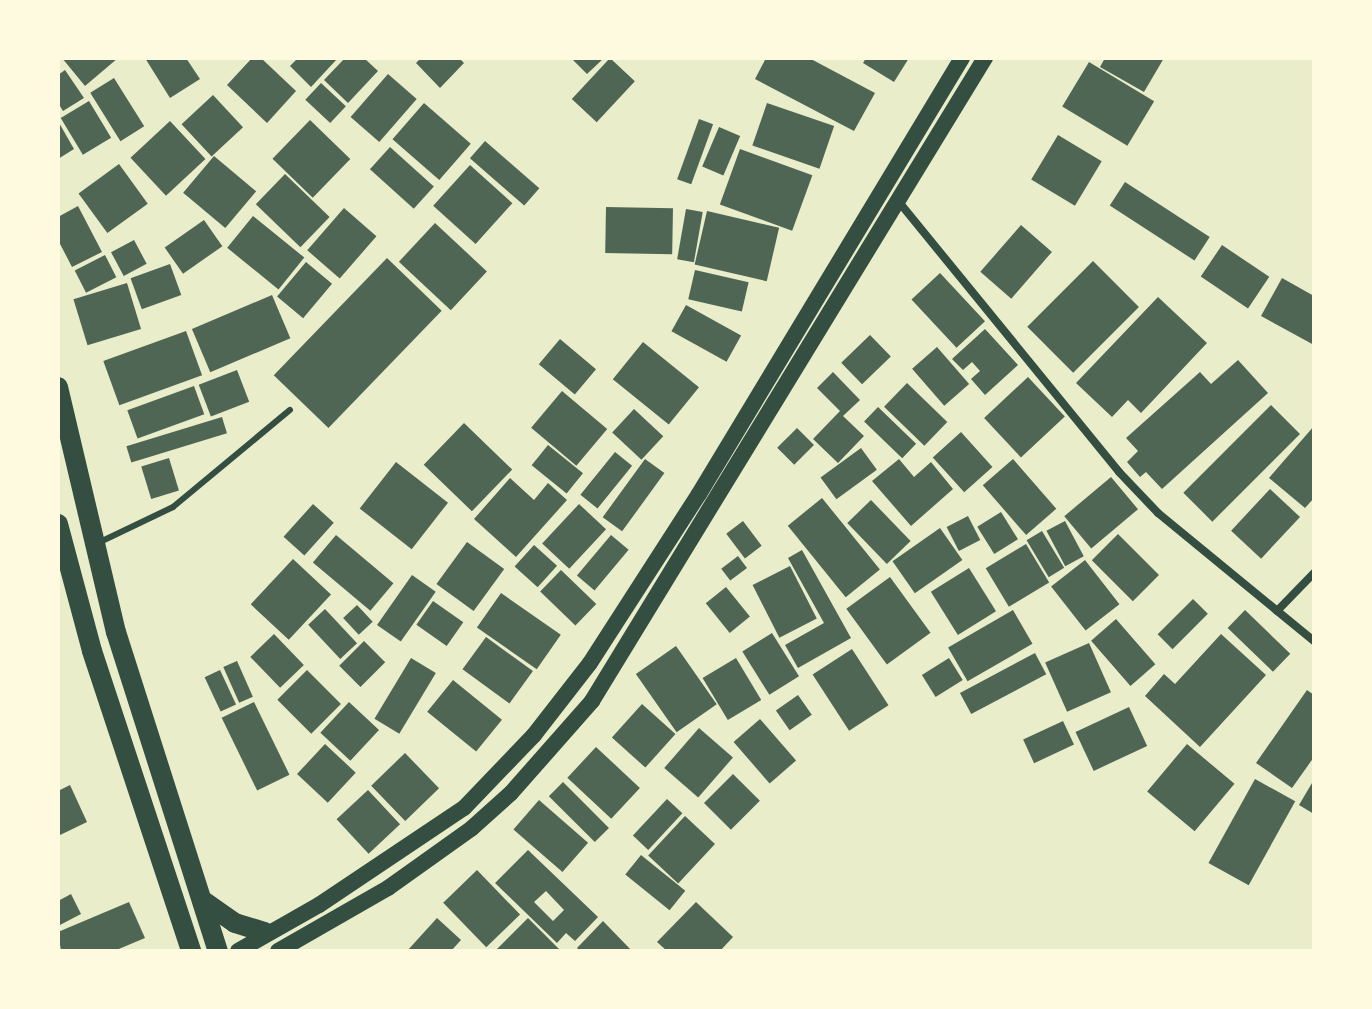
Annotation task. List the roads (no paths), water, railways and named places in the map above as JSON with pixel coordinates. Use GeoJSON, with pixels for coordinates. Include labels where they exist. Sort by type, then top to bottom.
{"type":"FeatureCollection","features":[{"type":"Feature","properties":{"kind":"main road"},"geometry":{"type":"LineString","coordinates":[[238,951],[265,932],[319,905],[464,808],[534,735],[590,663],[692,506],[962,58]]}},
{"type":"Feature","properties":{"kind":"main road"},"geometry":{"type":"LineString","coordinates":[[278,951],[388,888],[472,828],[568,730],[620,661],[985,58]]}},
{"type":"Feature","properties":{"kind":"main road"},"geometry":{"type":"LineString","coordinates":[[58,387],[116,632],[218,951]]}},
{"type":"Feature","properties":{"kind":"main road"},"geometry":{"type":"LineString","coordinates":[[58,524],[92,651],[118,716],[191,951]]}},
{"type":"Feature","properties":{"kind":"main road"},"geometry":{"type":"LineString","coordinates":[[202,900],[235,923],[265,932]]}},
{"type":"Feature","properties":{"kind":"street"},"geometry":{"type":"LineString","coordinates":[[899,202],[1119,472],[1158,513],[1314,641]]}},
{"type":"Feature","properties":{"kind":"street"},"geometry":{"type":"LineString","coordinates":[[1277,611],[1314,573]]}},
{"type":"Feature","properties":{"kind":"lane"},"geometry":{"type":"LineString","coordinates":[[94,546],[173,507],[290,410]]}}]}
